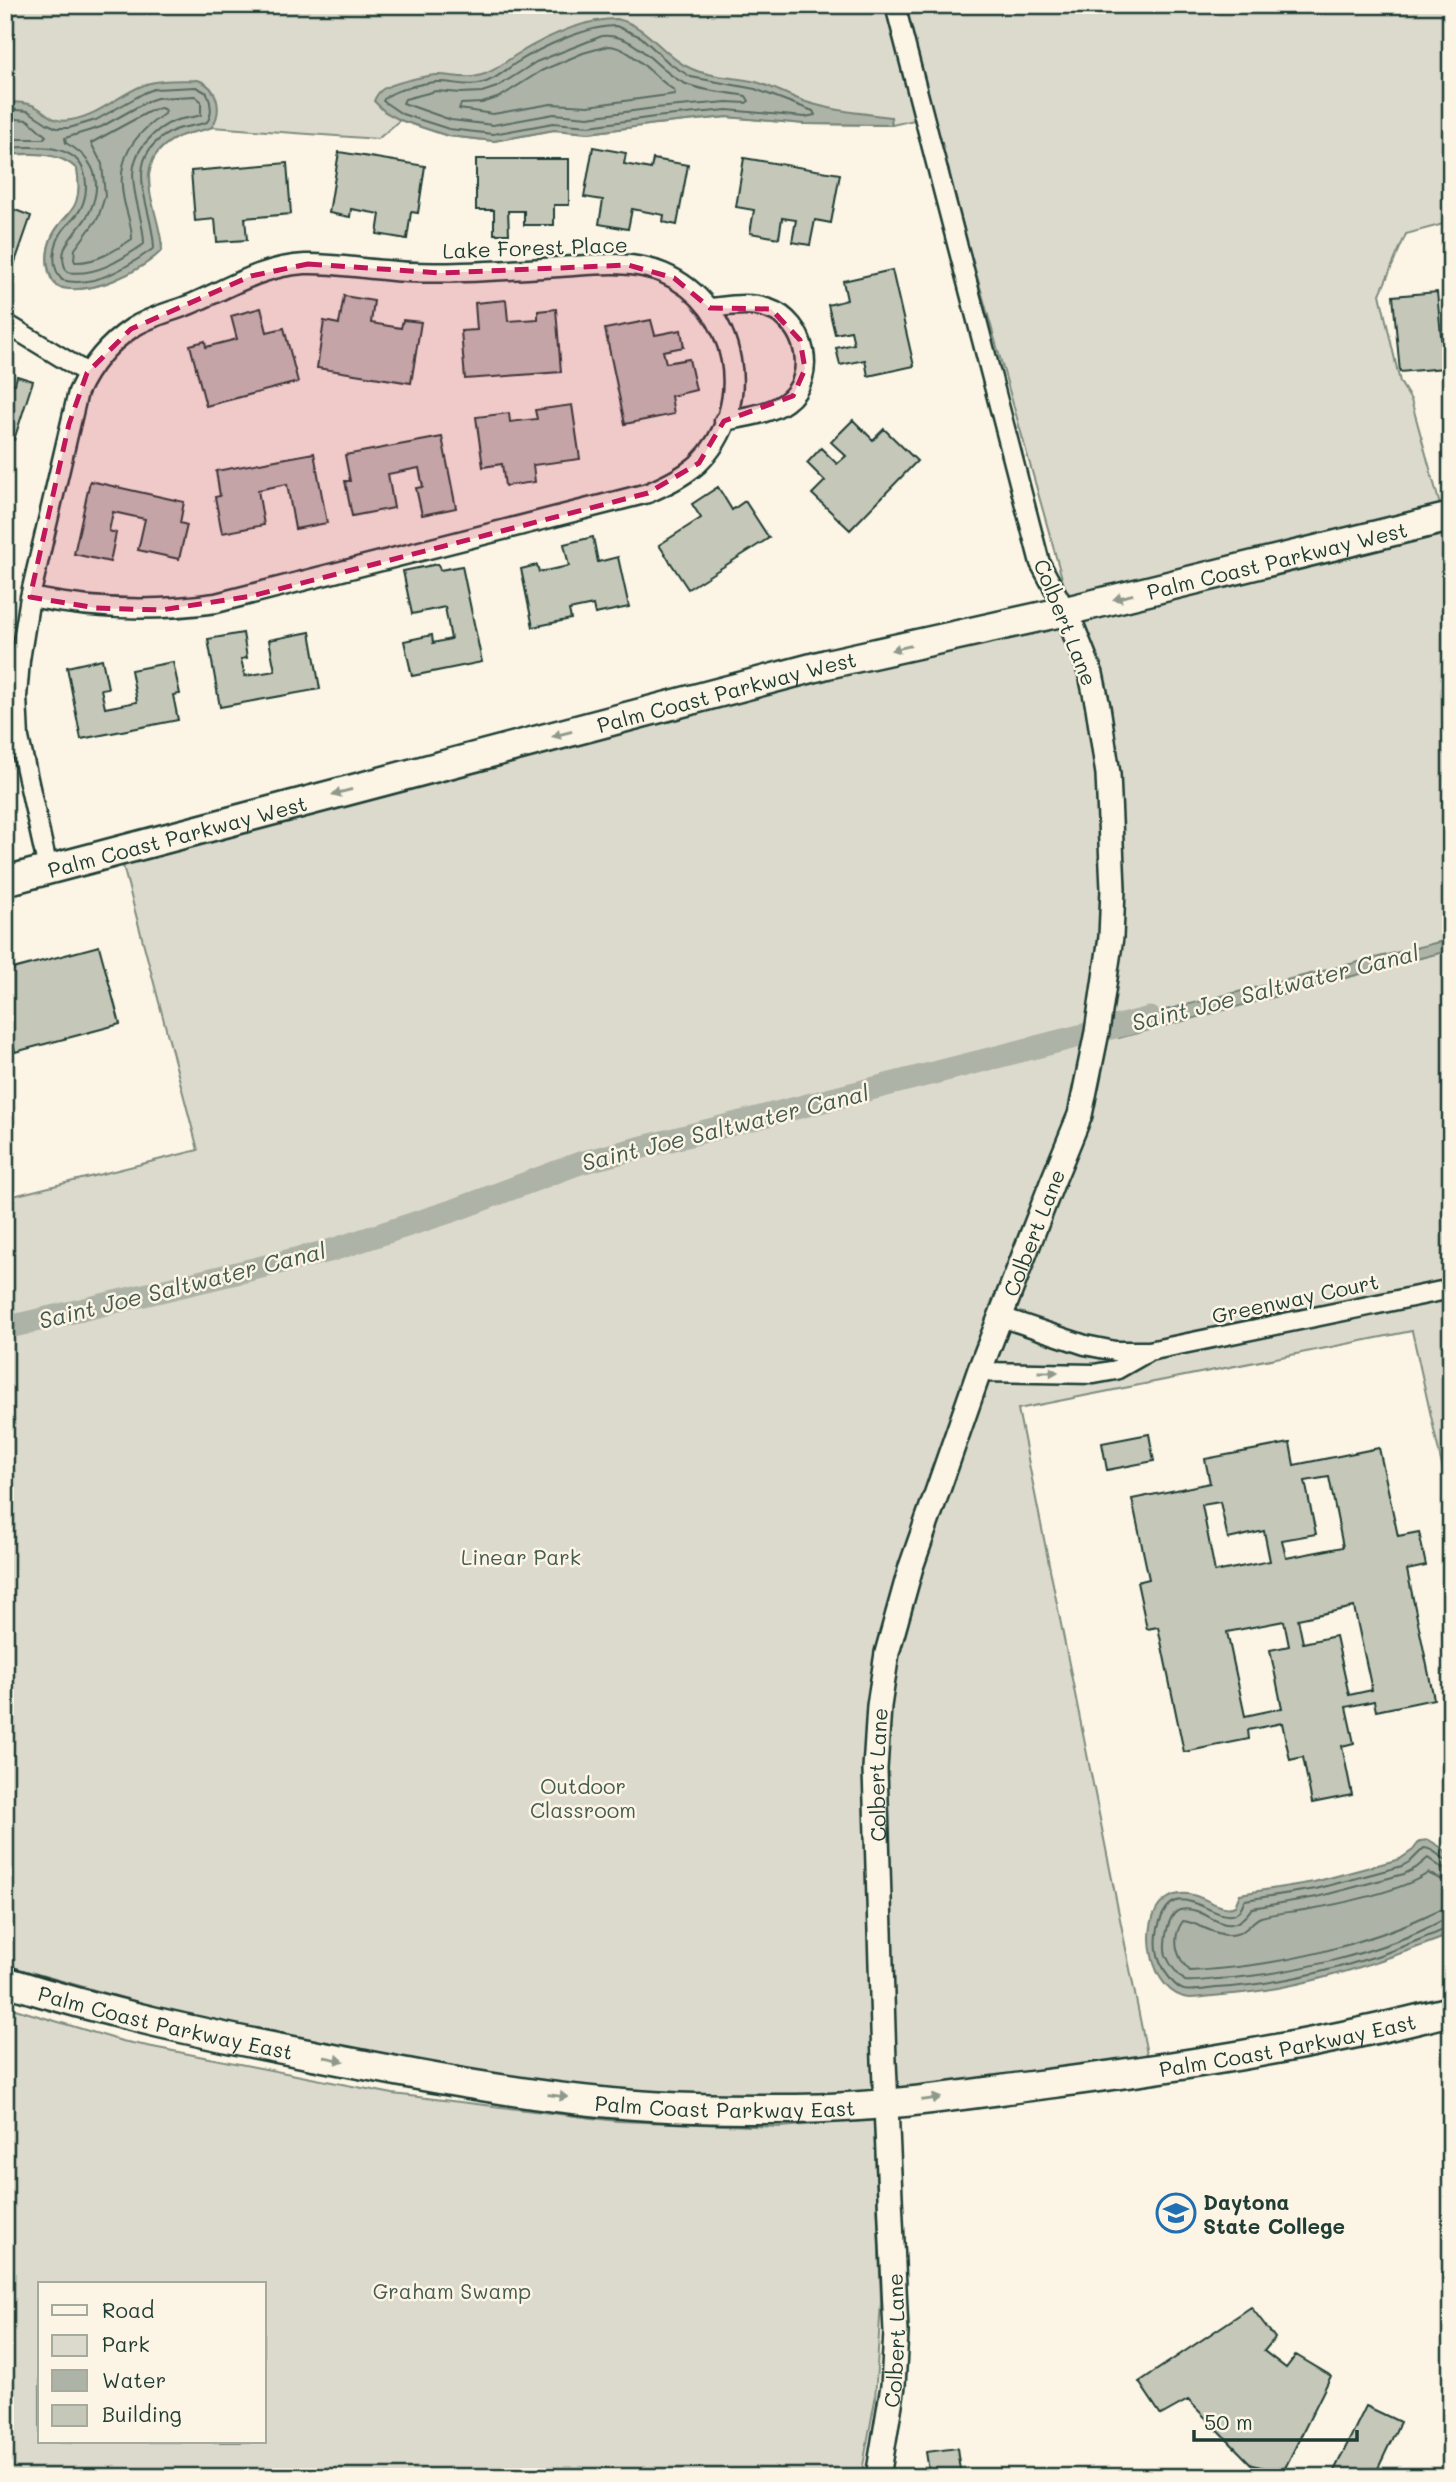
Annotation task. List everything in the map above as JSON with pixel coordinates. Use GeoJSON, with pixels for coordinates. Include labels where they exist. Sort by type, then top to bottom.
{"type":"FeatureCollection","features":[{"type":"Feature","properties":{"kind":"main road","name":"Palm Coast Parkway West"},"geometry":{"type":"LineString","coordinates":[[5,881],[827,664],[1066,611],[1451,517]]}},
{"type":"Feature","properties":{"kind":"main road","name":"Palm Coast Parkway East"},"geometry":{"type":"LineString","coordinates":[[5,1981],[169,2026],[362,2064],[532,2093],[611,2103],[718,2108],[817,2108],[886,2104],[1114,2076],[1306,2043],[1451,2011]]}},
{"type":"Feature","properties":{"kind":"street","name":"Colbert Lane"},"geometry":{"type":"LineString","coordinates":[[878,2477],[893,2386],[896,2332],[875,1769],[879,1706],[887,1653],[908,1579],[979,1372],[1080,1115],[1097,1032],[1111,937],[1113,889],[1108,774],[1091,674],[1066,611],[1040,563],[895,5]]}},
{"type":"Feature","properties":{"kind":"street","name":"Lake Forest Place"},"geometry":{"type":"LineString","coordinates":[[289,265],[331,265],[384,271],[441,273],[628,265],[647,268],[674,278],[710,308],[723,330],[731,361],[731,398],[724,421],[709,450],[699,463],[670,484],[648,493],[216,603],[161,610],[96,608],[30,597],[69,424],[78,392],[87,373],[100,356],[139,324],[251,276],[289,265]]}},
{"type":"Feature","properties":{"kind":"street"},"geometry":{"type":"LineString","coordinates":[[710,308],[757,306],[771,309],[794,327],[805,354],[801,384],[784,404],[724,421]]}},
{"type":"Feature","properties":{"kind":"street"},"geometry":{"type":"LineString","coordinates":[[5,323],[87,373]]}},
{"type":"Feature","properties":{"kind":"street"},"geometry":{"type":"LineString","coordinates":[[30,597],[17,697],[19,738],[48,869]]}},
{"type":"Feature","properties":{"kind":"street","name":"Greenway Court"},"geometry":{"type":"LineString","coordinates":[[1149,1351],[1451,1289]]}},
{"type":"Feature","properties":{"kind":"street"},"geometry":{"type":"LineString","coordinates":[[1001,1317],[1085,1345],[1115,1351],[1149,1351]]}},
{"type":"Feature","properties":{"kind":"street"},"geometry":{"type":"LineString","coordinates":[[979,1372],[1094,1374],[1116,1370],[1149,1351]]}},
{"type":"Feature","properties":{"kind":"highlighted area"},"geometry":{"type":"Polygon","coordinates":[[[308,264],[441,273],[628,265],[674,278],[710,308],[771,309],[800,340],[805,369],[793,396],[724,421],[699,463],[648,493],[252,596],[161,610],[96,608],[30,597],[69,424],[87,373],[131,329],[251,276],[308,264]]]}},
{"type":"Feature","properties":{"kind":"green space"},"geometry":{"type":"Polygon","coordinates":[[[5,5],[1451,5],[1451,222],[1406,234],[1380,294],[1400,382],[1411,400],[1440,505],[1072,597],[1070,594],[1067,596],[932,116],[892,125],[805,124],[727,117],[589,133],[554,130],[494,141],[448,136],[400,120],[378,139],[212,127],[179,136],[153,157],[149,175],[150,196],[162,245],[160,252],[111,282],[89,288],[60,287],[53,282],[49,273],[47,253],[53,234],[77,201],[77,169],[52,156],[5,155],[5,5]]]}},
{"type":"Feature","properties":{"kind":"green space","name":"Linear Park"},"geometry":{"type":"Polygon","coordinates":[[[1451,529],[1451,1506],[1412,1331],[1018,1409],[1148,2059],[864,2094],[746,2097],[594,2092],[407,2062],[177,2013],[5,1965],[5,1198],[198,1150],[122,862],[853,668],[1451,529]]]}},
{"type":"Feature","properties":{"kind":"green space","name":"Graham Swamp"},"geometry":{"type":"Polygon","coordinates":[[[5,2006],[122,2041],[393,2094],[617,2121],[781,2127],[874,2119],[881,2301],[875,2400],[861,2477],[5,2477],[5,2006]]]}},
{"type":"Feature","properties":{"kind":"water"},"geometry":{"type":"Polygon","coordinates":[[[617,19],[638,28],[692,69],[756,82],[817,105],[891,117],[892,125],[805,124],[727,117],[589,133],[554,130],[494,141],[448,136],[400,120],[385,112],[374,101],[383,89],[409,80],[435,75],[483,75],[551,36],[591,22],[617,19]]]}},
{"type":"Feature","properties":{"kind":"water"},"geometry":{"type":"Polygon","coordinates":[[[198,80],[210,88],[217,100],[217,113],[212,127],[180,136],[161,149],[152,161],[149,174],[162,250],[141,267],[113,281],[82,289],[56,286],[49,270],[49,246],[55,231],[76,202],[79,186],[77,169],[53,156],[5,155],[5,102],[29,104],[54,119],[64,121],[81,118],[150,83],[198,80]]]}},
{"type":"Feature","properties":{"kind":"water"},"geometry":{"type":"Polygon","coordinates":[[[1451,939],[1451,950],[1119,1038],[1121,1021],[1451,939]]]}},
{"type":"Feature","properties":{"kind":"water"},"geometry":{"type":"Polygon","coordinates":[[[1429,1840],[1451,1858],[1451,1933],[1442,1938],[1334,1975],[1251,1992],[1190,1998],[1176,1994],[1165,1985],[1157,1971],[1152,1956],[1151,1923],[1156,1910],[1165,1900],[1175,1895],[1194,1895],[1228,1908],[1235,1906],[1240,1894],[1314,1882],[1400,1859],[1420,1841],[1429,1840]]]}},
{"type":"Feature","properties":{"kind":"building"},"geometry":{"type":"Polygon","coordinates":[[[593,147],[626,153],[624,164],[651,169],[653,159],[688,165],[677,225],[663,222],[664,215],[632,209],[628,229],[599,224],[603,200],[584,197],[593,147]]]}},
{"type":"Feature","properties":{"kind":"building"},"geometry":{"type":"Polygon","coordinates":[[[339,152],[425,166],[418,213],[411,212],[407,239],[377,234],[380,214],[351,209],[350,217],[329,213],[339,152]]]}},
{"type":"Feature","properties":{"kind":"building"},"geometry":{"type":"Polygon","coordinates":[[[744,158],[840,174],[831,223],[815,220],[810,245],[792,242],[796,220],[782,218],[779,238],[750,233],[754,210],[736,207],[744,158]]]}},
{"type":"Feature","properties":{"kind":"building"},"geometry":{"type":"Polygon","coordinates":[[[476,159],[569,159],[569,205],[554,205],[554,225],[524,225],[524,211],[508,211],[509,234],[494,234],[494,210],[476,210],[476,159]]]}},
{"type":"Feature","properties":{"kind":"building"},"geometry":{"type":"Polygon","coordinates":[[[287,163],[291,214],[245,218],[247,240],[217,242],[215,219],[195,221],[191,171],[287,163]]]}},
{"type":"Feature","properties":{"kind":"building"},"geometry":{"type":"Polygon","coordinates":[[[5,206],[31,216],[13,268],[5,265],[5,206]]]}},
{"type":"Feature","properties":{"kind":"building"},"geometry":{"type":"Polygon","coordinates":[[[892,270],[914,366],[868,376],[865,360],[840,365],[836,348],[854,344],[851,331],[835,334],[828,305],[847,300],[843,281],[892,270]]]}},
{"type":"Feature","properties":{"kind":"building"},"geometry":{"type":"Polygon","coordinates":[[[1437,292],[1444,368],[1400,372],[1393,296],[1437,292]]]}},
{"type":"Feature","properties":{"kind":"building"},"geometry":{"type":"Polygon","coordinates":[[[344,296],[374,301],[371,323],[401,328],[403,320],[421,322],[411,383],[317,368],[324,321],[339,324],[344,296]]]}},
{"type":"Feature","properties":{"kind":"building"},"geometry":{"type":"Polygon","coordinates":[[[506,300],[508,321],[538,319],[538,311],[556,309],[561,372],[465,379],[461,331],[477,330],[475,303],[506,300]]]}},
{"type":"Feature","properties":{"kind":"building"},"geometry":{"type":"Polygon","coordinates":[[[261,308],[267,332],[284,328],[298,382],[206,406],[190,345],[205,341],[206,347],[237,339],[231,316],[261,308]]]}},
{"type":"Feature","properties":{"kind":"building"},"geometry":{"type":"Polygon","coordinates":[[[651,320],[655,335],[681,330],[684,347],[663,351],[666,363],[689,359],[696,390],[671,396],[674,414],[625,424],[605,329],[651,320]]]}},
{"type":"Feature","properties":{"kind":"building"},"geometry":{"type":"Polygon","coordinates":[[[17,376],[33,381],[14,440],[5,437],[5,381],[15,384],[17,376]]]}},
{"type":"Feature","properties":{"kind":"building"},"geometry":{"type":"Polygon","coordinates":[[[572,405],[580,459],[533,465],[535,482],[505,486],[502,464],[483,467],[476,417],[509,413],[510,422],[537,419],[535,410],[572,405]]]}},
{"type":"Feature","properties":{"kind":"building"},"geometry":{"type":"Polygon","coordinates":[[[853,420],[873,440],[884,429],[917,461],[850,530],[812,494],[825,481],[807,463],[821,448],[837,464],[846,456],[831,442],[853,420]]]}},
{"type":"Feature","properties":{"kind":"building"},"geometry":{"type":"Polygon","coordinates":[[[442,437],[456,508],[422,515],[416,488],[423,487],[419,468],[388,474],[394,508],[352,516],[345,481],[350,481],[345,455],[442,437]]]}},
{"type":"Feature","properties":{"kind":"building"},"geometry":{"type":"Polygon","coordinates":[[[314,453],[327,523],[295,529],[287,484],[258,490],[264,525],[222,533],[215,497],[220,496],[216,471],[314,453]]]}},
{"type":"Feature","properties":{"kind":"building"},"geometry":{"type":"Polygon","coordinates":[[[90,481],[184,502],[180,523],[187,525],[179,559],[138,550],[145,519],[113,512],[109,531],[116,533],[110,562],[74,554],[90,481]]]}},
{"type":"Feature","properties":{"kind":"building"},"geometry":{"type":"Polygon","coordinates":[[[718,487],[732,510],[745,501],[769,538],[688,589],[659,545],[701,518],[692,504],[718,487]]]}},
{"type":"Feature","properties":{"kind":"building"},"geometry":{"type":"Polygon","coordinates":[[[593,537],[598,562],[618,557],[629,607],[595,614],[593,605],[569,610],[571,619],[533,627],[521,569],[537,565],[539,572],[569,566],[564,544],[593,537]]]}},
{"type":"Feature","properties":{"kind":"building"},"geometry":{"type":"Polygon","coordinates":[[[438,564],[440,570],[462,566],[482,662],[412,676],[404,641],[432,635],[433,643],[451,639],[445,607],[412,614],[403,571],[438,564]]]}},
{"type":"Feature","properties":{"kind":"building"},"geometry":{"type":"Polygon","coordinates":[[[310,632],[320,689],[220,707],[208,639],[243,633],[247,658],[241,659],[245,676],[275,671],[269,640],[310,632]]]}},
{"type":"Feature","properties":{"kind":"building"},"geometry":{"type":"Polygon","coordinates":[[[102,659],[108,688],[101,689],[105,708],[137,702],[131,670],[173,662],[180,694],[173,695],[178,720],[81,739],[67,667],[102,659]]]}},
{"type":"Feature","properties":{"kind":"building"},"geometry":{"type":"Polygon","coordinates":[[[99,946],[120,1024],[15,1052],[7,1023],[5,1024],[5,971],[99,946]]]}},
{"type":"Feature","properties":{"kind":"building"},"geometry":{"type":"Polygon","coordinates":[[[1149,1434],[1154,1461],[1107,1470],[1102,1443],[1149,1434]]]}},
{"type":"Feature","properties":{"kind":"building"},"geometry":{"type":"Polygon","coordinates":[[[1290,1443],[1294,1465],[1379,1448],[1398,1536],[1419,1532],[1426,1566],[1407,1570],[1434,1699],[1376,1711],[1374,1701],[1346,1707],[1354,1743],[1342,1746],[1352,1795],[1312,1803],[1303,1757],[1290,1760],[1282,1723],[1248,1730],[1249,1739],[1184,1752],[1158,1627],[1147,1629],[1137,1582],[1149,1579],[1132,1499],[1210,1483],[1205,1459],[1290,1443]],[[1329,1477],[1305,1481],[1316,1534],[1282,1540],[1286,1558],[1343,1547],[1329,1477]],[[1220,1502],[1202,1505],[1215,1572],[1270,1561],[1264,1531],[1228,1539],[1220,1502]],[[1354,1607],[1298,1619],[1303,1643],[1336,1636],[1349,1695],[1372,1690],[1354,1607]],[[1284,1621],[1227,1632],[1245,1716],[1282,1708],[1270,1650],[1289,1646],[1284,1621]]]}},
{"type":"Feature","properties":{"kind":"building"},"geometry":{"type":"Polygon","coordinates":[[[1251,2307],[1275,2338],[1264,2351],[1286,2368],[1296,2355],[1331,2376],[1283,2472],[1252,2465],[1188,2400],[1161,2415],[1139,2382],[1251,2307]]]}},
{"type":"Feature","properties":{"kind":"building"},"geometry":{"type":"Polygon","coordinates":[[[1366,2406],[1400,2422],[1374,2477],[1331,2477],[1366,2406]]]}},
{"type":"Feature","properties":{"kind":"building"},"geometry":{"type":"Polygon","coordinates":[[[957,2448],[961,2477],[930,2477],[926,2452],[957,2448]]]}},
{"type":"Feature","properties":{"kind":"waterway","name":"Saint Joe Saltwater Canal"},"geometry":{"type":"LineString","coordinates":[[5,1328],[329,1251],[455,1210],[580,1163],[1150,1018]]}},
{"type":"Feature","properties":{"kind":"place","name":"Daytona State College"},"geometry":{"type":"Point","coordinates":[1176,2213]}},
{"type":"Feature","properties":{"kind":"park label","name":"Outdoor Classroom"},"geometry":{"type":"Point","coordinates":[583,1797]}}]}
